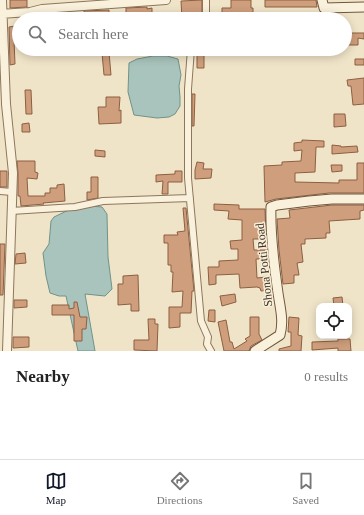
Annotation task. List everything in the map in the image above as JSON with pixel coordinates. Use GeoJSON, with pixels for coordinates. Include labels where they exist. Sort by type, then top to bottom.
{"type":"FeatureCollection","features":[{"type":"Feature","properties":{"kind":"main road"},"geometry":{"type":"LineString","coordinates":[[322,0],[324,8],[364,7]]}},
{"type":"Feature","properties":{"kind":"main road","name":"Shona Potti Road"},"geometry":{"type":"LineString","coordinates":[[255,351],[280,335],[282,328],[282,314],[277,286],[270,221],[271,207],[316,200],[364,199]]}},
{"type":"Feature","properties":{"kind":"street"},"geometry":{"type":"LineString","coordinates":[[2,0],[1,14],[6,104],[13,174],[7,351]]}},
{"type":"Feature","properties":{"kind":"street"},"geometry":{"type":"LineString","coordinates":[[30,12],[42,9],[166,0]]}},
{"type":"Feature","properties":{"kind":"street"},"geometry":{"type":"LineString","coordinates":[[206,0],[206,12]]}},
{"type":"Feature","properties":{"kind":"street"},"geometry":{"type":"LineString","coordinates":[[1,14],[12,13]]}},
{"type":"Feature","properties":{"kind":"street"},"geometry":{"type":"LineString","coordinates":[[191,56],[187,123],[188,178],[200,321],[208,337],[207,344],[211,351]]}},
{"type":"Feature","properties":{"kind":"street"},"geometry":{"type":"LineString","coordinates":[[0,191],[12,192]]}},
{"type":"Feature","properties":{"kind":"street"},"geometry":{"type":"LineString","coordinates":[[11,211],[75,207],[103,201],[190,198]]}},
{"type":"Feature","properties":{"kind":"water"},"geometry":{"type":"Polygon","coordinates":[[[153,56],[167,56],[178,59],[181,75],[179,86],[180,106],[175,114],[169,117],[157,118],[134,115],[128,92],[129,63],[137,59],[153,56]]]}},
{"type":"Feature","properties":{"kind":"water"},"geometry":{"type":"Polygon","coordinates":[[[79,205],[102,207],[107,214],[108,257],[112,289],[105,296],[85,294],[95,351],[78,351],[66,296],[59,296],[50,293],[43,253],[49,244],[51,221],[54,217],[79,205]]]}},
{"type":"Feature","properties":{"kind":"building"},"geometry":{"type":"Polygon","coordinates":[[[10,0],[27,0],[27,7],[10,8],[10,0]]]}},
{"type":"Feature","properties":{"kind":"building"},"geometry":{"type":"Polygon","coordinates":[[[202,0],[202,12],[182,12],[181,1],[202,0]]]}},
{"type":"Feature","properties":{"kind":"building"},"geometry":{"type":"Polygon","coordinates":[[[231,0],[251,0],[251,8],[253,8],[253,12],[222,12],[222,8],[231,8],[231,0]]]}},
{"type":"Feature","properties":{"kind":"building"},"geometry":{"type":"Polygon","coordinates":[[[265,0],[316,0],[317,7],[265,7],[265,0]]]}},
{"type":"Feature","properties":{"kind":"building"},"geometry":{"type":"Polygon","coordinates":[[[147,7],[147,9],[152,8],[152,12],[126,12],[126,8],[147,7]]]}},
{"type":"Feature","properties":{"kind":"building"},"geometry":{"type":"Polygon","coordinates":[[[109,10],[109,12],[84,12],[109,10]]]}},
{"type":"Feature","properties":{"kind":"building"},"geometry":{"type":"Polygon","coordinates":[[[12,26],[12,56],[15,56],[15,64],[10,65],[9,27],[12,26]]]}},
{"type":"Feature","properties":{"kind":"building"},"geometry":{"type":"Polygon","coordinates":[[[352,33],[364,33],[364,39],[358,38],[358,45],[352,45],[352,33]]]}},
{"type":"Feature","properties":{"kind":"building"},"geometry":{"type":"Polygon","coordinates":[[[102,56],[109,56],[111,75],[104,75],[102,56]]]}},
{"type":"Feature","properties":{"kind":"building"},"geometry":{"type":"Polygon","coordinates":[[[197,56],[204,56],[204,68],[197,68],[197,56]]]}},
{"type":"Feature","properties":{"kind":"building"},"geometry":{"type":"Polygon","coordinates":[[[355,59],[364,59],[364,65],[355,65],[355,59]]]}},
{"type":"Feature","properties":{"kind":"building"},"geometry":{"type":"Polygon","coordinates":[[[364,78],[364,104],[353,105],[351,86],[348,86],[347,80],[364,78]]]}},
{"type":"Feature","properties":{"kind":"building"},"geometry":{"type":"Polygon","coordinates":[[[25,90],[31,90],[32,114],[26,114],[25,90]]]}},
{"type":"Feature","properties":{"kind":"building"},"geometry":{"type":"Polygon","coordinates":[[[192,94],[195,94],[194,126],[192,126],[192,94]]]}},
{"type":"Feature","properties":{"kind":"building"},"geometry":{"type":"Polygon","coordinates":[[[106,97],[120,97],[119,111],[121,110],[121,123],[99,124],[98,107],[106,107],[106,97]]]}},
{"type":"Feature","properties":{"kind":"building"},"geometry":{"type":"Polygon","coordinates":[[[334,114],[345,114],[346,126],[334,127],[334,114]]]}},
{"type":"Feature","properties":{"kind":"building"},"geometry":{"type":"Polygon","coordinates":[[[29,123],[30,132],[22,132],[22,124],[29,123]]]}},
{"type":"Feature","properties":{"kind":"building"},"geometry":{"type":"Polygon","coordinates":[[[302,140],[324,141],[324,147],[316,147],[315,172],[295,173],[295,182],[339,183],[339,180],[357,180],[357,163],[364,163],[364,193],[329,193],[276,199],[265,202],[264,166],[282,165],[282,162],[301,161],[302,150],[294,151],[294,143],[302,142],[302,140]]]}},
{"type":"Feature","properties":{"kind":"building"},"geometry":{"type":"Polygon","coordinates":[[[332,145],[341,147],[357,146],[358,152],[332,154],[332,145]]]}},
{"type":"Feature","properties":{"kind":"building"},"geometry":{"type":"Polygon","coordinates":[[[95,150],[105,151],[105,157],[95,156],[95,150]]]}},
{"type":"Feature","properties":{"kind":"building"},"geometry":{"type":"Polygon","coordinates":[[[17,161],[35,161],[35,172],[38,173],[37,179],[27,178],[28,196],[45,196],[45,193],[50,193],[50,188],[57,188],[57,185],[64,184],[65,201],[21,206],[20,196],[18,196],[17,161]]]}},
{"type":"Feature","properties":{"kind":"building"},"geometry":{"type":"Polygon","coordinates":[[[197,162],[204,163],[203,169],[212,169],[211,178],[195,179],[197,162]]]}},
{"type":"Feature","properties":{"kind":"building"},"geometry":{"type":"Polygon","coordinates":[[[331,165],[342,165],[342,171],[332,172],[331,165]]]}},
{"type":"Feature","properties":{"kind":"building"},"geometry":{"type":"Polygon","coordinates":[[[0,171],[7,171],[7,187],[0,187],[0,171]]]}},
{"type":"Feature","properties":{"kind":"building"},"geometry":{"type":"Polygon","coordinates":[[[175,171],[182,171],[182,182],[168,182],[168,194],[162,194],[163,181],[156,182],[156,175],[175,174],[175,171]]]}},
{"type":"Feature","properties":{"kind":"building"},"geometry":{"type":"Polygon","coordinates":[[[91,177],[98,177],[98,198],[87,200],[87,192],[91,192],[91,177]]]}},
{"type":"Feature","properties":{"kind":"building"},"geometry":{"type":"Polygon","coordinates":[[[214,204],[239,205],[239,209],[265,209],[266,239],[253,239],[254,250],[267,250],[268,259],[256,259],[257,278],[266,277],[266,280],[270,279],[272,290],[261,291],[260,288],[257,287],[240,288],[239,274],[216,275],[216,284],[209,285],[208,267],[219,267],[219,261],[238,260],[238,249],[231,249],[230,241],[242,240],[242,220],[228,219],[229,211],[214,210],[214,204]]]}},
{"type":"Feature","properties":{"kind":"building"},"geometry":{"type":"Polygon","coordinates":[[[332,205],[364,205],[364,210],[360,211],[360,219],[329,221],[330,233],[326,233],[326,238],[305,239],[305,244],[301,244],[303,262],[297,263],[299,275],[294,275],[294,283],[283,284],[277,219],[290,218],[289,210],[332,205]]]}},
{"type":"Feature","properties":{"kind":"building"},"geometry":{"type":"Polygon","coordinates":[[[183,208],[186,208],[194,291],[192,291],[191,313],[180,313],[180,327],[169,328],[169,307],[182,307],[183,291],[172,292],[173,272],[171,272],[171,265],[168,265],[168,243],[164,243],[164,235],[178,235],[177,232],[185,231],[183,208]]]}},
{"type":"Feature","properties":{"kind":"building"},"geometry":{"type":"Polygon","coordinates":[[[0,244],[5,244],[3,295],[0,295],[0,244]]]}},
{"type":"Feature","properties":{"kind":"building"},"geometry":{"type":"Polygon","coordinates":[[[25,253],[26,263],[15,264],[16,254],[25,253]]]}},
{"type":"Feature","properties":{"kind":"building"},"geometry":{"type":"Polygon","coordinates":[[[138,275],[139,311],[131,311],[131,304],[118,305],[118,284],[123,284],[123,276],[138,275]]]}},
{"type":"Feature","properties":{"kind":"building"},"geometry":{"type":"Polygon","coordinates":[[[235,294],[236,302],[222,306],[220,296],[235,294]]]}},
{"type":"Feature","properties":{"kind":"building"},"geometry":{"type":"Polygon","coordinates":[[[342,297],[343,303],[334,303],[333,298],[342,297]]]}},
{"type":"Feature","properties":{"kind":"building"},"geometry":{"type":"Polygon","coordinates":[[[14,300],[27,300],[27,307],[14,308],[14,300]]]}},
{"type":"Feature","properties":{"kind":"building"},"geometry":{"type":"Polygon","coordinates":[[[74,302],[77,302],[80,317],[87,317],[86,329],[82,329],[82,341],[74,341],[74,315],[52,315],[52,305],[69,305],[69,309],[74,308],[74,302]]]}},
{"type":"Feature","properties":{"kind":"building"},"geometry":{"type":"Polygon","coordinates":[[[209,310],[215,310],[215,322],[208,321],[209,310]]]}},
{"type":"Feature","properties":{"kind":"building"},"geometry":{"type":"Polygon","coordinates":[[[250,317],[259,317],[259,334],[262,340],[251,346],[249,351],[224,351],[218,322],[226,320],[230,342],[232,342],[234,349],[247,341],[245,339],[250,336],[250,317]]]}},
{"type":"Feature","properties":{"kind":"building"},"geometry":{"type":"Polygon","coordinates":[[[289,317],[299,318],[298,335],[302,336],[301,351],[279,351],[279,349],[291,346],[291,332],[288,332],[289,317]]]}},
{"type":"Feature","properties":{"kind":"building"},"geometry":{"type":"Polygon","coordinates":[[[148,319],[155,319],[155,324],[158,324],[157,351],[134,350],[134,340],[149,340],[148,319]]]}},
{"type":"Feature","properties":{"kind":"building"},"geometry":{"type":"Polygon","coordinates":[[[13,337],[29,337],[29,347],[13,348],[13,337]]]}},
{"type":"Feature","properties":{"kind":"building"},"geometry":{"type":"Polygon","coordinates":[[[338,339],[350,339],[351,351],[338,351],[338,348],[312,350],[312,342],[338,341],[338,339]]]}}]}
